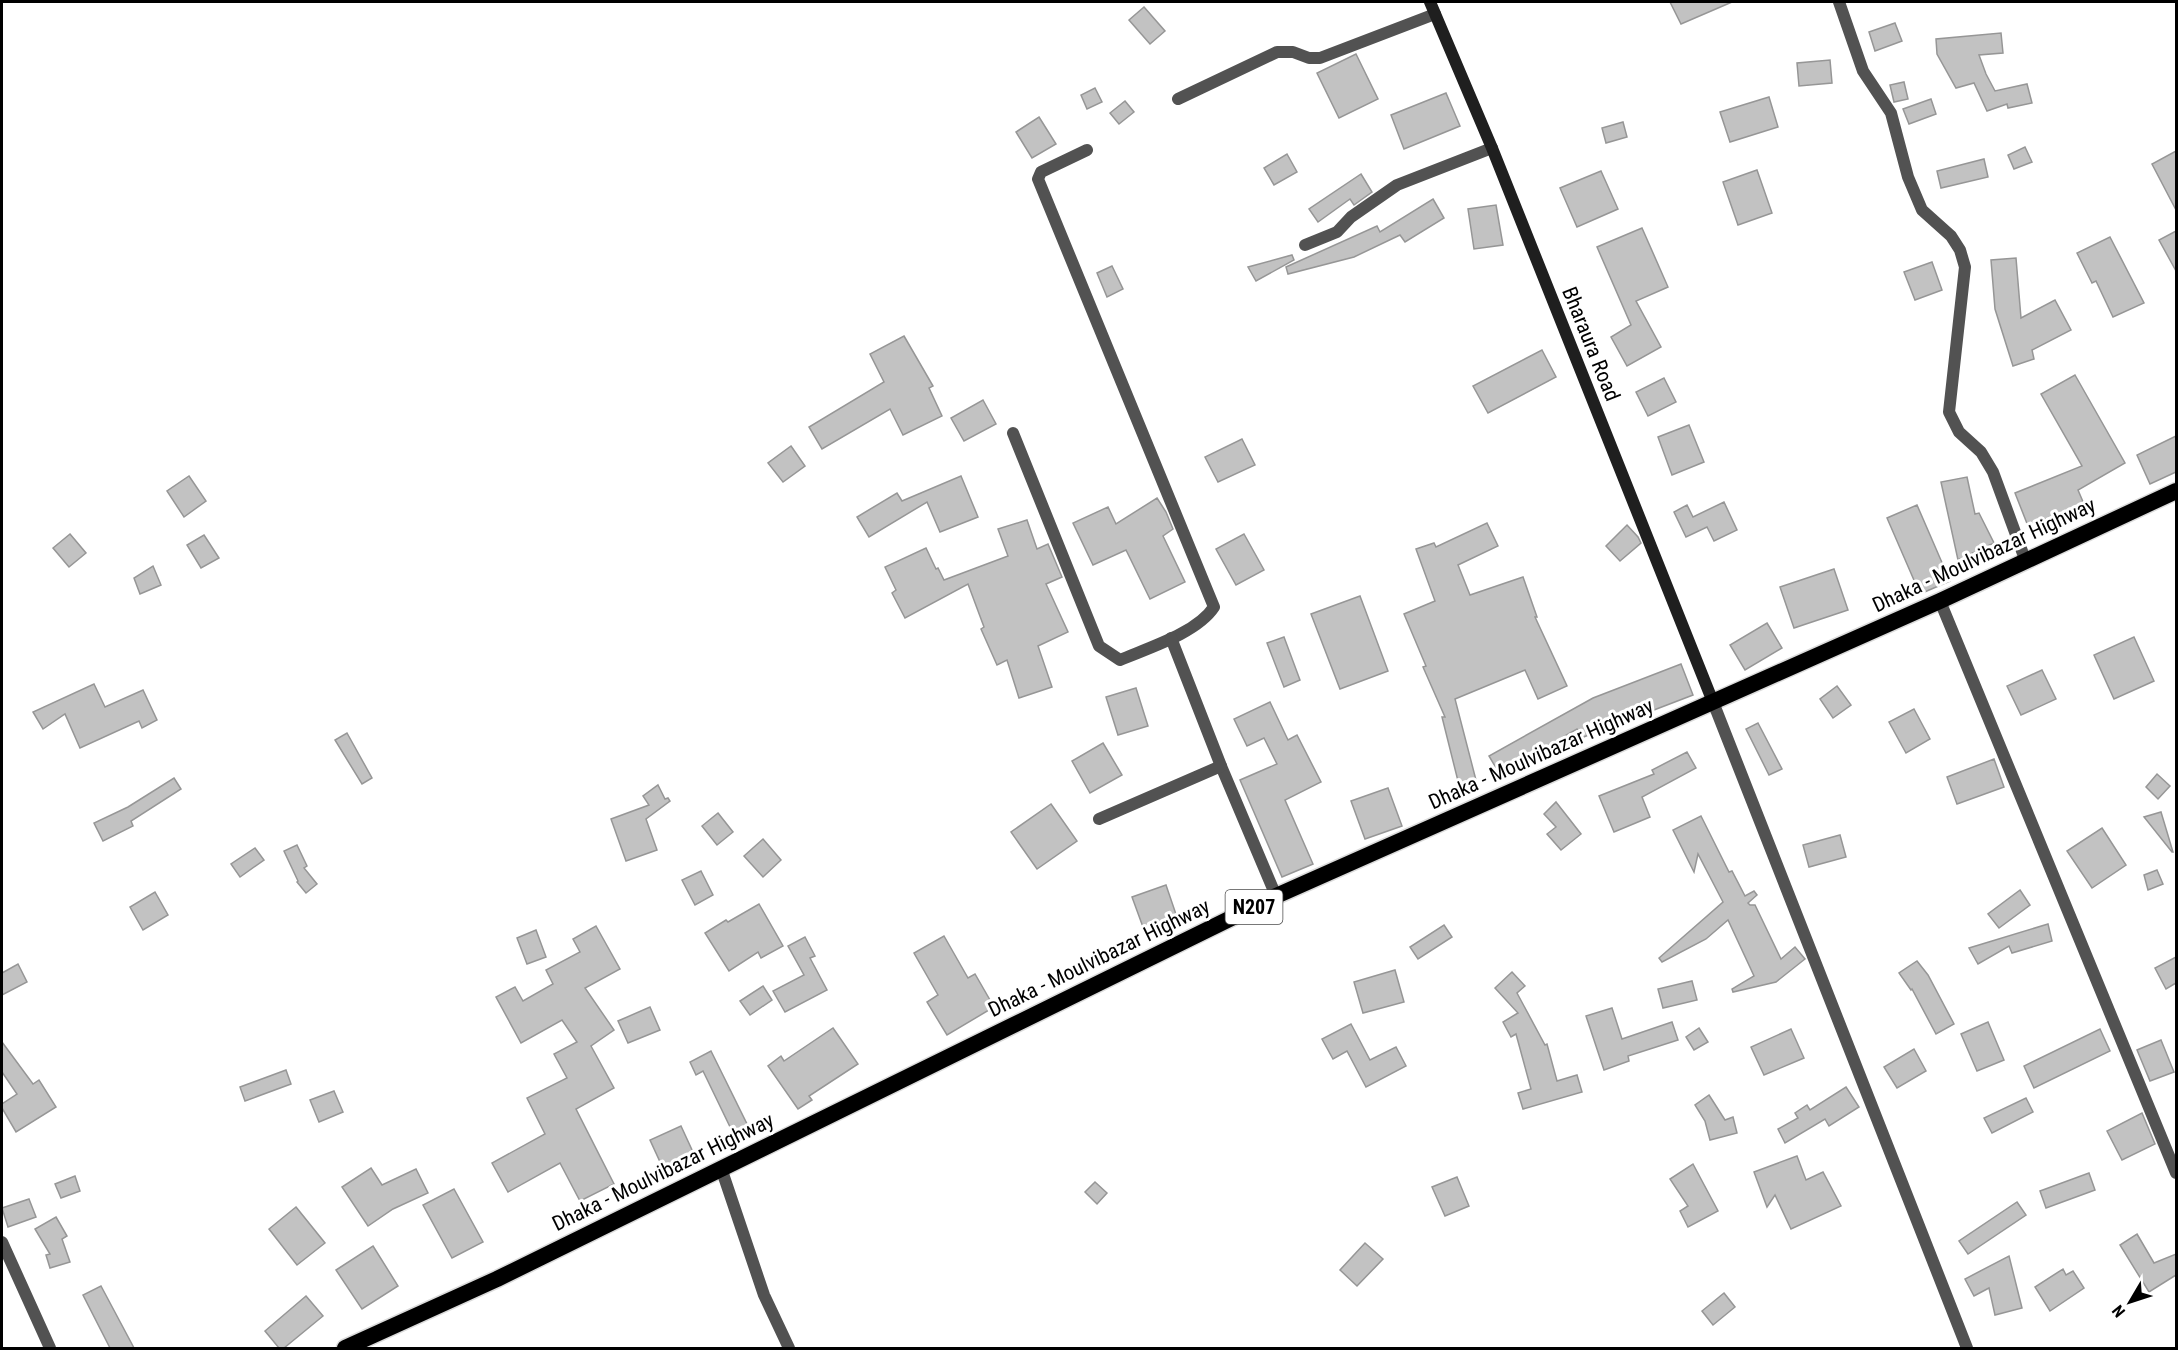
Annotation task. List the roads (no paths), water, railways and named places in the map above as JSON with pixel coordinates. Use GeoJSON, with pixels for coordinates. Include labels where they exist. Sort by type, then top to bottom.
{"type":"FeatureCollection","features":[{"type":"Feature","properties":{"kind":"highway","name":"Dhaka - Moulvibazar Highway"},"geometry":{"type":"LineString","coordinates":[[345,1348],[496,1279],[1276,896],[1940,601],[2176,491]]}},
{"type":"Feature","properties":{"kind":"main road","name":"Bharaura Road"},"geometry":{"type":"LineString","coordinates":[[1430,2],[1492,148],[1713,702]]}},
{"type":"Feature","properties":{"kind":"street"},"geometry":{"type":"LineString","coordinates":[[1839,2],[1863,71],[1891,112],[1908,177],[1922,210],[1951,236],[1960,250],[1965,267],[1949,412],[1959,432],[1980,452],[1994,472],[2026,562]]}},
{"type":"Feature","properties":{"kind":"street"},"geometry":{"type":"LineString","coordinates":[[1178,99],[1277,52],[1293,52],[1309,58],[1320,58],[1435,14]]}},
{"type":"Feature","properties":{"kind":"street"},"geometry":{"type":"LineString","coordinates":[[1305,246],[1337,232],[1351,217],[1397,185],[1492,148]]}},
{"type":"Feature","properties":{"kind":"street"},"geometry":{"type":"LineString","coordinates":[[1013,432],[1099,646],[1120,660],[1171,638],[1207,618],[1214,607],[1038,179],[1041,172],[1087,150]]}},
{"type":"Feature","properties":{"kind":"street"},"geometry":{"type":"LineString","coordinates":[[1940,601],[2176,1173]]}},
{"type":"Feature","properties":{"kind":"street"},"geometry":{"type":"LineString","coordinates":[[1171,638],[1221,766],[1276,896]]}},
{"type":"Feature","properties":{"kind":"street"},"geometry":{"type":"LineString","coordinates":[[1713,702],[1966,1348]]}},
{"type":"Feature","properties":{"kind":"street"},"geometry":{"type":"LineString","coordinates":[[1098,819],[1221,766]]}},
{"type":"Feature","properties":{"kind":"street"},"geometry":{"type":"LineString","coordinates":[[721,1168],[764,1295],[789,1348]]}},
{"type":"Feature","properties":{"kind":"street"},"geometry":{"type":"LineString","coordinates":[[2,1242],[50,1348]]}}]}
